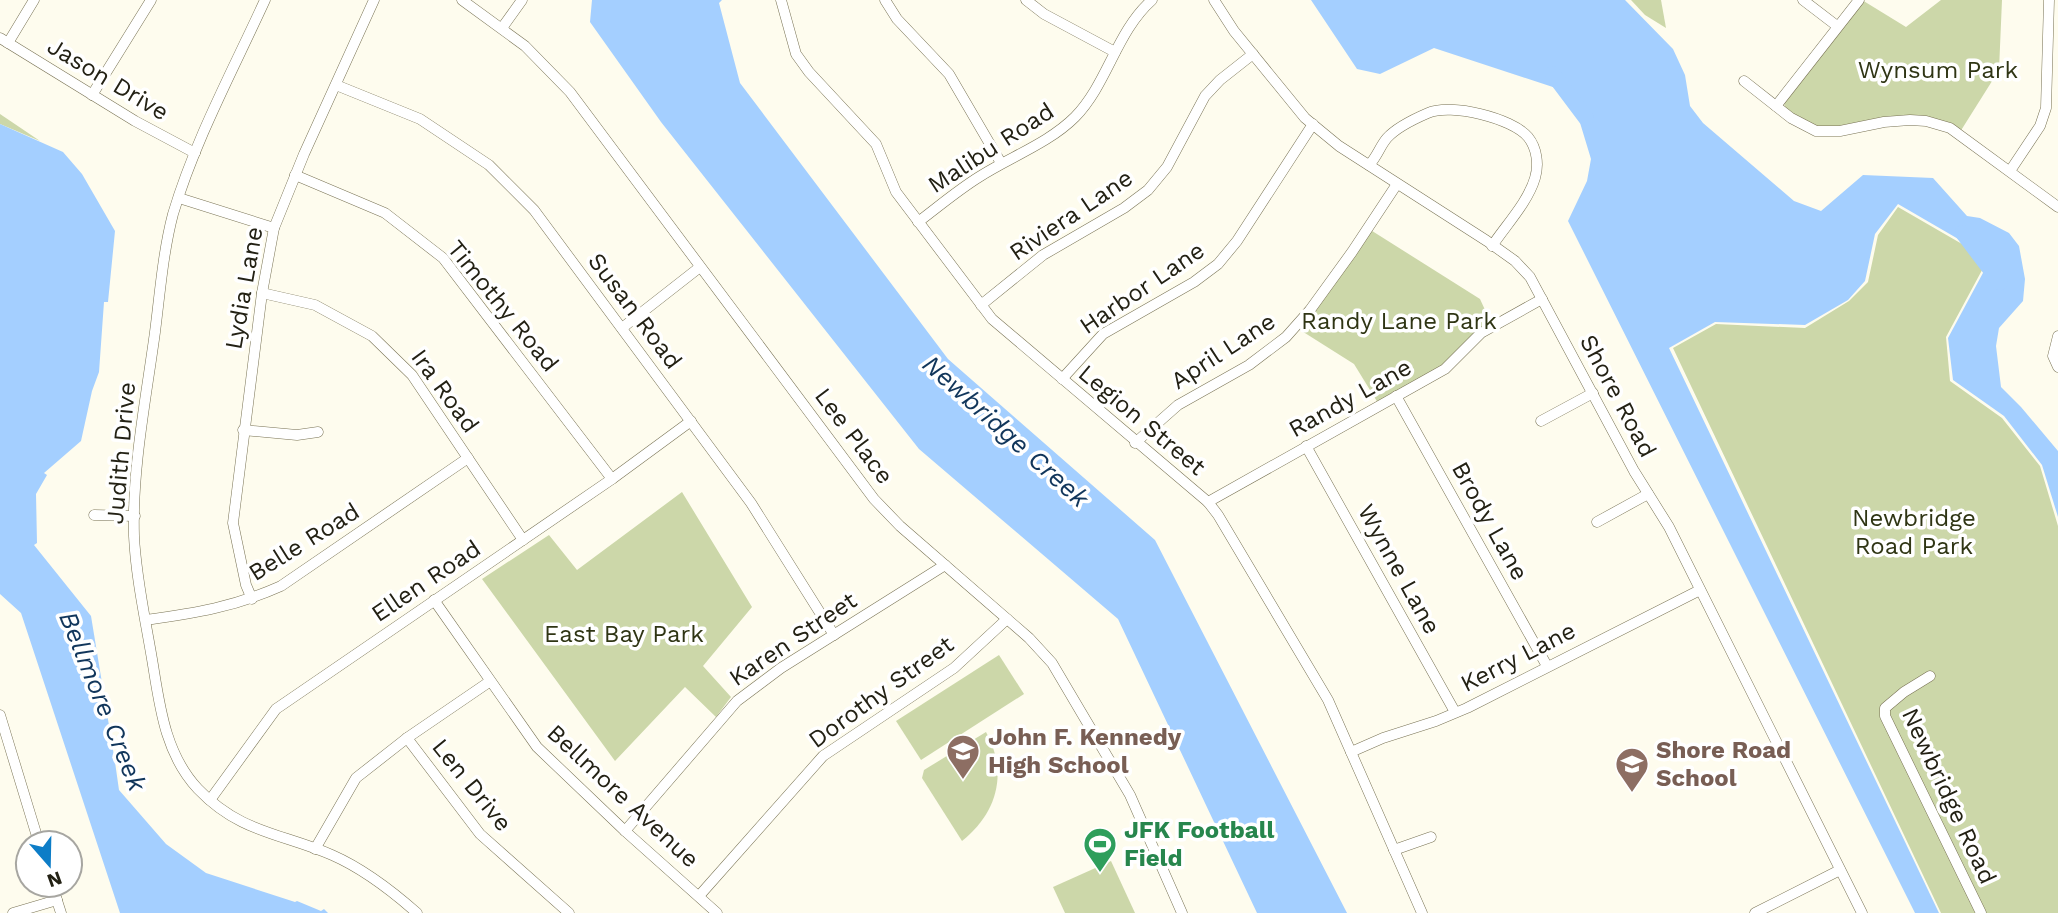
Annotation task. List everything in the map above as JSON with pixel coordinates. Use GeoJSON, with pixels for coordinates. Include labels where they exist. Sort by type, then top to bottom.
{"type":"FeatureCollection","features":[{"type":"Feature","properties":{"kind":"street"},"geometry":{"type":"LineString","coordinates":[[4,41],[34,0]]}},
{"type":"Feature","properties":{"kind":"street"},"geometry":{"type":"LineString","coordinates":[[92,95],[151,0]]}},
{"type":"Feature","properties":{"kind":"street","name":"Judith Drive"},"geometry":{"type":"LineString","coordinates":[[265,0],[195,153],[171,223],[165,259],[136,474],[135,516],[137,566],[160,709],[179,764],[210,800],[244,825],[356,866],[417,913]]}},
{"type":"Feature","properties":{"kind":"street","name":"Lydia Lane"},"geometry":{"type":"LineString","coordinates":[[251,599],[233,523],[262,293],[274,228],[374,0]]}},
{"type":"Feature","properties":{"kind":"street","name":"Lee Place"},"geometry":{"type":"LineString","coordinates":[[463,0],[525,46],[570,92],[874,499],[900,526],[1042,651],[1079,707],[1130,795],[1182,913]]}},
{"type":"Feature","properties":{"kind":"street"},"geometry":{"type":"LineString","coordinates":[[502,28],[522,0]]}},
{"type":"Feature","properties":{"kind":"street","name":"Legion Street"},"geometry":{"type":"LineString","coordinates":[[781,0],[796,54],[809,72],[876,144],[896,191],[992,319],[1135,443],[1208,502],[1328,700],[1422,913]]}},
{"type":"Feature","properties":{"kind":"street"},"geometry":{"type":"LineString","coordinates":[[885,0],[897,19],[949,74],[1001,163]]}},
{"type":"Feature","properties":{"kind":"street"},"geometry":{"type":"LineString","coordinates":[[1026,0],[1044,14],[1115,52]]}},
{"type":"Feature","properties":{"kind":"street","name":"Malibu Road"},"geometry":{"type":"LineString","coordinates":[[918,222],[976,178],[1056,132],[1074,118],[1093,93],[1132,21],[1152,0]]}},
{"type":"Feature","properties":{"kind":"street","name":"Shore Road"},"geometry":{"type":"LineString","coordinates":[[1214,0],[1304,118],[1397,184],[1487,241],[1521,267],[1536,287],[1648,494],[1669,527],[1862,913]]}},
{"type":"Feature","properties":{"kind":"street"},"geometry":{"type":"LineString","coordinates":[[1803,0],[1838,26]]}},
{"type":"Feature","properties":{"kind":"street"},"geometry":{"type":"LineString","coordinates":[[1776,106],[1858,0]]}},
{"type":"Feature","properties":{"kind":"street"},"geometry":{"type":"LineString","coordinates":[[2010,170],[2040,127],[2046,108],[2049,0]]}},
{"type":"Feature","properties":{"kind":"street","name":"Jason Drive"},"geometry":{"type":"LineString","coordinates":[[4,41],[195,153]]}},
{"type":"Feature","properties":{"kind":"street","name":"Riviera Lane"},"geometry":{"type":"LineString","coordinates":[[981,305],[1043,255],[1124,208],[1148,190],[1167,167],[1205,96],[1220,80],[1253,54]]}},
{"type":"Feature","properties":{"kind":"street"},"geometry":{"type":"LineString","coordinates":[[1744,81],[1801,125],[1816,131],[1840,131],[1896,121],[1926,121],[1950,128],[2058,207]]}},
{"type":"Feature","properties":{"kind":"street","name":"Susan Road"},"geometry":{"type":"LineString","coordinates":[[336,85],[420,119],[489,165],[534,210],[751,503],[834,635]]}},
{"type":"Feature","properties":{"kind":"street"},"geometry":{"type":"LineString","coordinates":[[1369,165],[1387,138],[1396,130],[1429,112],[1441,109],[1471,112],[1502,121],[1522,131],[1534,146],[1535,178],[1528,193],[1492,246]]}},
{"type":"Feature","properties":{"kind":"street","name":"Harbor Lane"},"geometry":{"type":"LineString","coordinates":[[1062,379],[1103,334],[1194,282],[1218,264],[1237,241],[1313,124]]}},
{"type":"Feature","properties":{"kind":"street","name":"Timothy Road"},"geometry":{"type":"LineString","coordinates":[[295,176],[385,213],[443,258],[612,480]]}},
{"type":"Feature","properties":{"kind":"street","name":"April Lane"},"geometry":{"type":"LineString","coordinates":[[1135,443],[1178,405],[1249,365],[1286,337],[1303,319],[1352,252],[1397,184]]}},
{"type":"Feature","properties":{"kind":"street"},"geometry":{"type":"LineString","coordinates":[[179,198],[274,228]]}},
{"type":"Feature","properties":{"kind":"street"},"geometry":{"type":"LineString","coordinates":[[622,328],[701,267]]}},
{"type":"Feature","properties":{"kind":"street","name":"Ira Road"},"geometry":{"type":"LineString","coordinates":[[262,293],[315,305],[372,335],[412,375],[523,540]]}},
{"type":"Feature","properties":{"kind":"street","name":"Randy Lane"},"geometry":{"type":"LineString","coordinates":[[1208,502],[1445,369],[1490,327],[1542,299]]}},
{"type":"Feature","properties":{"kind":"street"},"geometry":{"type":"LineString","coordinates":[[2058,336],[2053,355],[2058,367]]}},
{"type":"Feature","properties":{"kind":"street"},"geometry":{"type":"LineString","coordinates":[[1541,421],[1593,393]]}},
{"type":"Feature","properties":{"kind":"street","name":"Brody Lane"},"geometry":{"type":"LineString","coordinates":[[1396,396],[1547,666]]}},
{"type":"Feature","properties":{"kind":"street","name":"Ellen Road"},"geometry":{"type":"LineString","coordinates":[[210,800],[276,709],[612,480],[691,421]]}},
{"type":"Feature","properties":{"kind":"street"},"geometry":{"type":"LineString","coordinates":[[243,430],[297,435],[318,432]]}},
{"type":"Feature","properties":{"kind":"street","name":"Wynne Lane"},"geometry":{"type":"LineString","coordinates":[[1306,446],[1455,712]]}},
{"type":"Feature","properties":{"kind":"street","name":"Belle Road"},"geometry":{"type":"LineString","coordinates":[[146,620],[209,611],[251,599],[281,586],[468,458]]}},
{"type":"Feature","properties":{"kind":"street"},"geometry":{"type":"LineString","coordinates":[[1597,522],[1648,494]]}},
{"type":"Feature","properties":{"kind":"street"},"geometry":{"type":"LineString","coordinates":[[94,514],[135,516]]}},
{"type":"Feature","properties":{"kind":"street","name":"Karen Street"},"geometry":{"type":"LineString","coordinates":[[625,831],[737,701],[781,668],[945,565]]}},
{"type":"Feature","properties":{"kind":"street","name":"Kerry Lane"},"geometry":{"type":"LineString","coordinates":[[1351,752],[1383,738],[1436,721],[1700,590]]}},
{"type":"Feature","properties":{"kind":"street","name":"Bellmore Avenue"},"geometry":{"type":"LineString","coordinates":[[434,600],[537,747],[717,913]]}},
{"type":"Feature","properties":{"kind":"street","name":"Dorothy Street"},"geometry":{"type":"LineString","coordinates":[[699,895],[823,756],[954,668],[1007,619]]}},
{"type":"Feature","properties":{"kind":"street","name":"Newbridge Road"},"geometry":{"type":"LineString","coordinates":[[1930,676],[1885,708],[1885,716],[1981,913]]}},
{"type":"Feature","properties":{"kind":"street"},"geometry":{"type":"LineString","coordinates":[[315,849],[356,778],[407,738],[489,682]]}},
{"type":"Feature","properties":{"kind":"street"},"geometry":{"type":"LineString","coordinates":[[0,715],[35,829]]}},
{"type":"Feature","properties":{"kind":"street","name":"Len Drive"},"geometry":{"type":"LineString","coordinates":[[407,738],[480,834],[569,913]]}},
{"type":"Feature","properties":{"kind":"street"},"geometry":{"type":"LineString","coordinates":[[1394,850],[1431,837]]}},
{"type":"Feature","properties":{"kind":"street"},"geometry":{"type":"LineString","coordinates":[[1755,913],[1840,870]]}},
{"type":"Feature","properties":{"kind":"street"},"geometry":{"type":"LineString","coordinates":[[13,913],[57,900],[61,913]]}},
{"type":"Feature","properties":{"kind":"green space"},"geometry":{"type":"Polygon","coordinates":[[[1631,0],[1661,0],[1666,28],[1645,15],[1631,0]]]}},
{"type":"Feature","properties":{"kind":"green space","name":"Wynsum Park"},"geometry":{"type":"Polygon","coordinates":[[[1862,0],[1906,27],[1941,0],[2002,0],[1999,70],[1960,132],[1937,122],[1839,129],[1816,128],[1785,110],[1784,99],[1862,0]]]}},
{"type":"Feature","properties":{"kind":"green space"},"geometry":{"type":"Polygon","coordinates":[[[0,114],[40,141],[0,124],[0,114]]]}},
{"type":"Feature","properties":{"kind":"green space","name":"Newbridge Road Park"},"geometry":{"type":"Polygon","coordinates":[[[1898,207],[1988,259],[1946,337],[1950,381],[2002,418],[2040,466],[2058,526],[2058,913],[1941,913],[1673,348],[1716,324],[1805,328],[1849,301],[1868,282],[1878,235],[1898,207]]]}},
{"type":"Feature","properties":{"kind":"green space","name":"Randy Lane Park"},"geometry":{"type":"Polygon","coordinates":[[[1369,229],[1480,299],[1491,323],[1442,367],[1378,403],[1354,364],[1297,328],[1369,229]]]}},
{"type":"Feature","properties":{"kind":"green space","name":"East Bay Park"},"geometry":{"type":"Polygon","coordinates":[[[682,492],[752,607],[703,666],[731,697],[716,717],[685,687],[615,761],[482,579],[549,535],[577,570],[682,492]]]}},
{"type":"Feature","properties":{"kind":"green space"},"geometry":{"type":"Polygon","coordinates":[[[999,655],[1024,694],[921,760],[896,721],[999,655]]]}},
{"type":"Feature","properties":{"kind":"green space"},"geometry":{"type":"Polygon","coordinates":[[[986,732],[997,762],[996,791],[984,817],[962,841],[922,778],[924,770],[986,732]]]}},
{"type":"Feature","properties":{"kind":"green space","name":"JFK Football Field"},"geometry":{"type":"Polygon","coordinates":[[[1111,861],[1135,913],[1065,913],[1053,887],[1111,861]]]}},
{"type":"Feature","properties":{"kind":"water","name":"Newbridge Creek"},"geometry":{"type":"Polygon","coordinates":[[[592,0],[722,0],[719,3],[740,83],[948,359],[1155,540],[1347,913],[1257,913],[1118,619],[919,449],[661,122],[590,22],[592,0]]]}},
{"type":"Feature","properties":{"kind":"water"},"geometry":{"type":"Polygon","coordinates":[[[1311,0],[1625,0],[1673,49],[1685,75],[1690,106],[1703,123],[1794,201],[1821,211],[1863,175],[1933,178],[1967,216],[1980,218],[2009,233],[2019,246],[2025,279],[2023,301],[1999,328],[1996,346],[2001,387],[2058,451],[2058,517],[2042,465],[2004,416],[1953,380],[1948,338],[1991,258],[1898,204],[1875,234],[1865,281],[1848,300],[1805,325],[1715,322],[1669,348],[1939,913],[1915,913],[1568,221],[1587,181],[1591,159],[1571,93],[1434,48],[1380,74],[1357,69],[1311,0]]]}},
{"type":"Feature","properties":{"kind":"water","name":"Bellmore Creek"},"geometry":{"type":"Polygon","coordinates":[[[0,124],[63,152],[82,174],[115,231],[108,302],[104,302],[99,372],[81,441],[44,473],[47,475],[36,494],[37,543],[34,545],[91,616],[119,790],[166,844],[206,873],[321,911],[324,909],[328,913],[120,913],[21,613],[0,594],[0,124]]]}},
{"type":"Feature","properties":{"kind":"waterway"},"geometry":{"type":"LineString","coordinates":[[1553,74],[1586,118]]}},
{"type":"Feature","properties":{"kind":"waterway"},"geometry":{"type":"LineString","coordinates":[[1963,233],[2000,282]]}},
{"type":"Feature","properties":{"kind":"place","name":"John F. Kennedy High School"},"geometry":{"type":"Point","coordinates":[963,781]}},
{"type":"Feature","properties":{"kind":"place","name":"Shore Road School"},"geometry":{"type":"Point","coordinates":[1632,794]}},
{"type":"Feature","properties":{"kind":"place","name":"JFK Football Field"},"geometry":{"type":"Point","coordinates":[1100,874]}}]}
